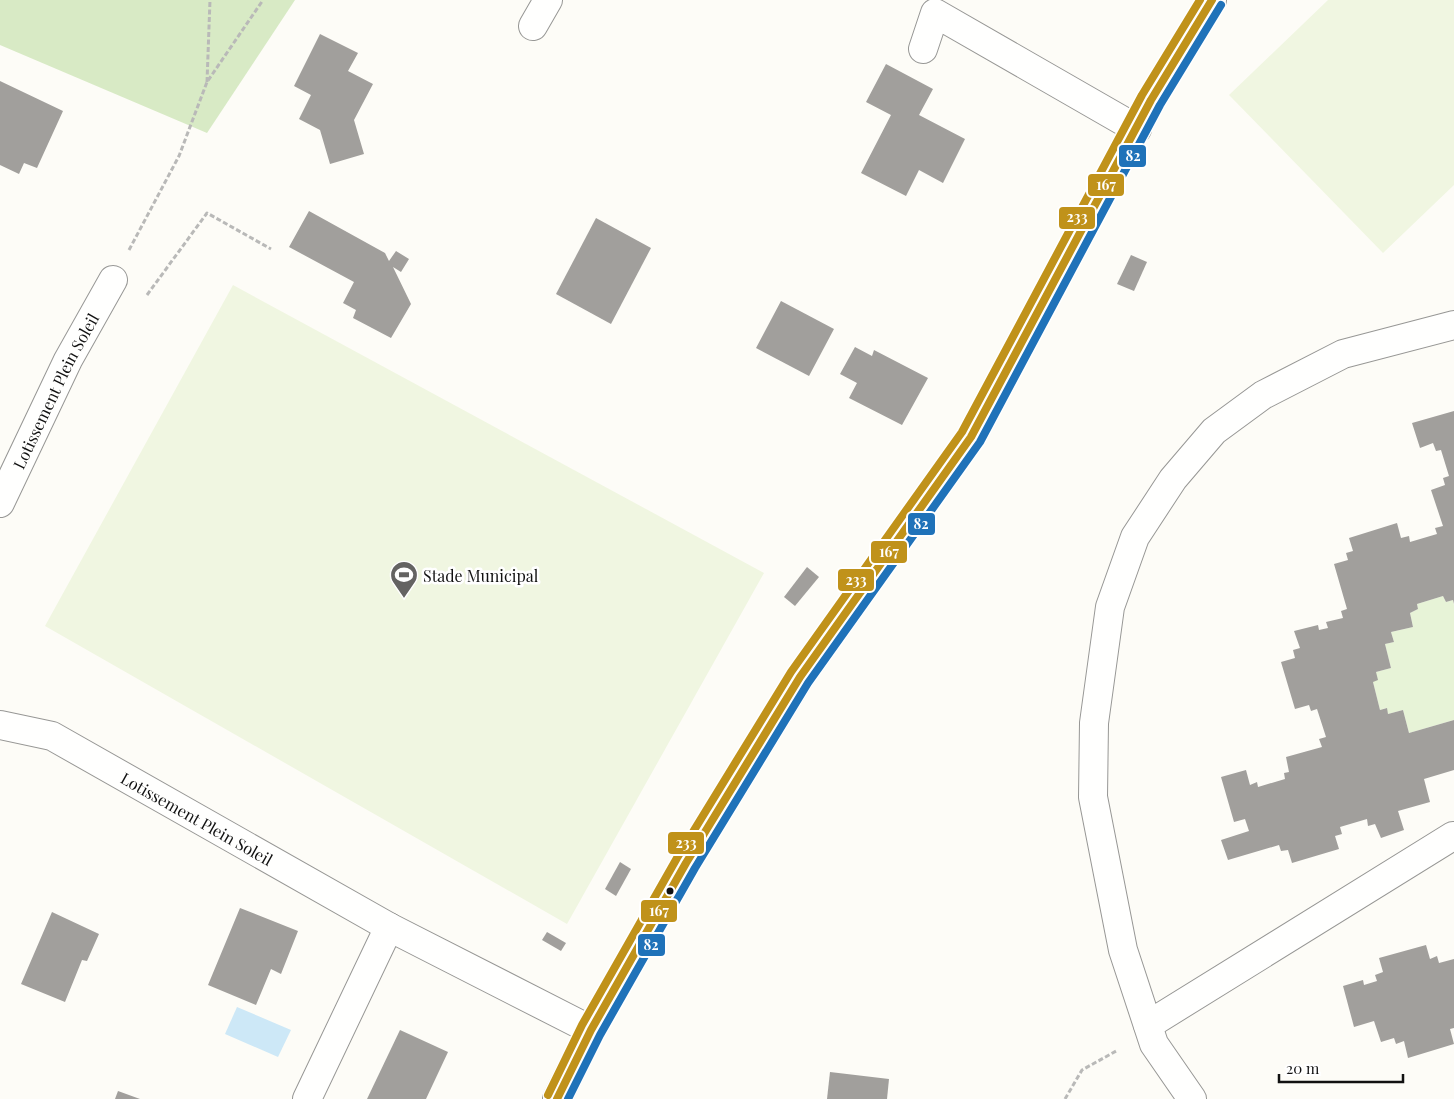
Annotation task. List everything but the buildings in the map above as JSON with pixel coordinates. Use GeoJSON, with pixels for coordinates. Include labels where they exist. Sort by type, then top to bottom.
{"type":"FeatureCollection","features":[{"type":"Feature","properties":{"kind":"street"},"geometry":{"type":"LineString","coordinates":[[533,26],[548,0]]}},
{"type":"Feature","properties":{"kind":"street"},"geometry":{"type":"LineString","coordinates":[[557,1099],[591,1030],[686,863],[800,677],[971,437],[1151,100],[1212,0]]}},
{"type":"Feature","properties":{"kind":"street"},"geometry":{"type":"LineString","coordinates":[[923,49],[935,13],[1137,129]]}},
{"type":"Feature","properties":{"kind":"street","name":"Lotissement Plein Soleil"},"geometry":{"type":"LineString","coordinates":[[0,503],[68,360],[113,280]]}},
{"type":"Feature","properties":{"kind":"street"},"geometry":{"type":"LineString","coordinates":[[1192,1099],[1154,1044],[1123,950],[1094,797],[1094,723],[1110,607],[1134,537],[1173,479],[1214,431],[1262,395],[1343,354],[1454,325]]}},
{"type":"Feature","properties":{"kind":"street","name":"Lotissement Plein Soleil"},"geometry":{"type":"LineString","coordinates":[[0,725],[52,736],[389,927],[591,1030]]}},
{"type":"Feature","properties":{"kind":"street"},"geometry":{"type":"LineString","coordinates":[[1148,1025],[1453,836]]}},
{"type":"Feature","properties":{"kind":"street"},"geometry":{"type":"LineString","coordinates":[[307,1099],[389,927]]}},
{"type":"Feature","properties":{"kind":"path"},"geometry":{"type":"LineString","coordinates":[[207,82],[210,0]]}},
{"type":"Feature","properties":{"kind":"path"},"geometry":{"type":"LineString","coordinates":[[113,280],[179,156],[207,82],[263,0]]}},
{"type":"Feature","properties":{"kind":"path"},"geometry":{"type":"LineString","coordinates":[[146,297],[207,213],[271,249]]}},
{"type":"Feature","properties":{"kind":"path"},"geometry":{"type":"LineString","coordinates":[[1065,1099],[1082,1070],[1120,1049]]}},
{"type":"Feature","properties":{"kind":"green space"},"geometry":{"type":"Polygon","coordinates":[[[0,0],[295,0],[207,133],[0,45],[0,0]]]}},
{"type":"Feature","properties":{"kind":"green space"},"geometry":{"type":"Polygon","coordinates":[[[1328,0],[1454,0],[1454,185],[1383,253],[1229,95],[1328,0]]]}},
{"type":"Feature","properties":{"kind":"green space","name":"Stade Municipal"},"geometry":{"type":"Polygon","coordinates":[[[233,285],[764,573],[567,924],[45,626],[233,285]]]}},
{"type":"Feature","properties":{"kind":"green space"},"geometry":{"type":"Polygon","coordinates":[[[1443,596],[1446,602],[1453,600],[1454,605],[1454,720],[1409,733],[1403,710],[1388,714],[1386,708],[1380,710],[1373,682],[1376,672],[1391,668],[1385,644],[1394,642],[1391,632],[1413,627],[1410,613],[1418,609],[1417,604],[1443,596]]]}},
{"type":"Feature","properties":{"kind":"water"},"geometry":{"type":"Polygon","coordinates":[[[237,1007],[291,1030],[278,1057],[225,1034],[237,1007]]]}},
{"type":"Feature","properties":{"kind":"transit line","name":"233"},"geometry":{"type":"LineString","coordinates":[[548,1095],[582,1025],[677,858],[791,672],[962,432],[1142,95],[1200,0]]}},
{"type":"Feature","properties":{"kind":"transit line","name":"167"},"geometry":{"type":"LineString","coordinates":[[557,1099],[591,1030],[686,863],[800,677],[971,437],[1151,100],[1212,0]]}},
{"type":"Feature","properties":{"kind":"transit line","name":"82"},"geometry":{"type":"LineString","coordinates":[[568,1099],[600,1035],[695,868],[808,683],[980,442],[1160,105],[1221,5]]}},
{"type":"Feature","properties":{"kind":"place","name":"Stade Municipal"},"geometry":{"type":"Point","coordinates":[404,599]}}]}
